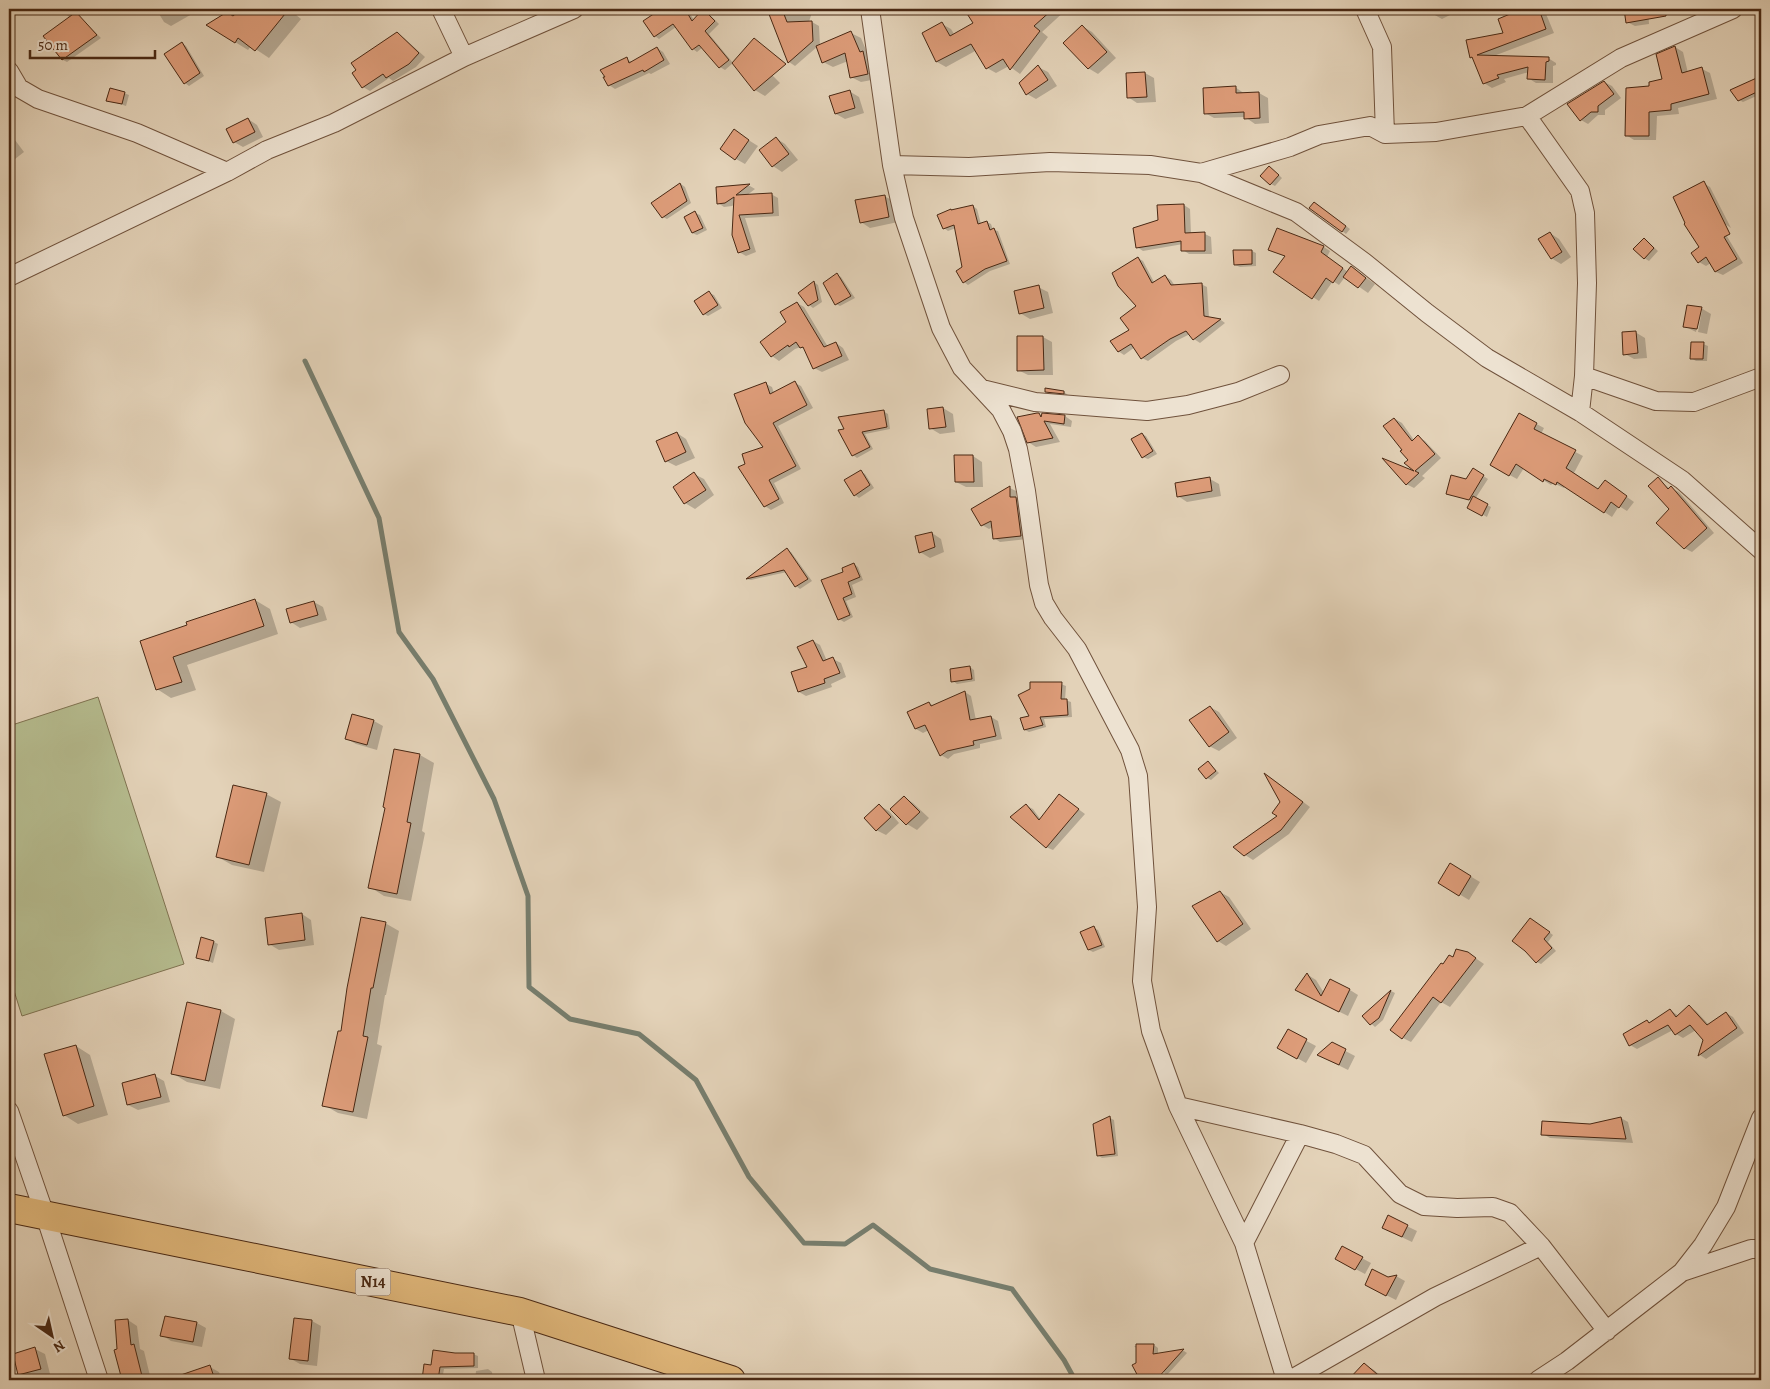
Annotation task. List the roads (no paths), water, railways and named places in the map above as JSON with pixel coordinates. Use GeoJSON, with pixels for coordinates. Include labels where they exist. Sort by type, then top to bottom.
{"type":"FeatureCollection","features":[{"type":"Feature","properties":{"kind":"highway","name":"N14"},"geometry":{"type":"LineString","coordinates":[[9,1208],[520,1312],[731,1380]]}},
{"type":"Feature","properties":{"kind":"street"},"geometry":{"type":"LineString","coordinates":[[441,9],[464,56]]}},
{"type":"Feature","properties":{"kind":"street"},"geometry":{"type":"LineString","coordinates":[[9,277],[227,172],[266,150],[334,123],[388,97],[464,56],[574,9]]}},
{"type":"Feature","properties":{"kind":"street"},"geometry":{"type":"LineString","coordinates":[[870,9],[892,165],[904,218],[941,328],[962,368],[1001,410],[1012,431],[1018,449],[1026,491],[1039,585],[1044,604],[1077,649],[1130,750],[1138,776],[1147,907],[1142,981],[1151,1031],[1178,1106],[1244,1243],[1286,1380]]}},
{"type":"Feature","properties":{"kind":"street"},"geometry":{"type":"LineString","coordinates":[[1365,9],[1382,47],[1385,134]]}},
{"type":"Feature","properties":{"kind":"street"},"geometry":{"type":"LineString","coordinates":[[1201,173],[1290,147],[1319,136],[1370,126],[1385,134],[1436,132],[1527,116],[1621,58],[1734,9]]}},
{"type":"Feature","properties":{"kind":"street"},"geometry":{"type":"LineString","coordinates":[[9,71],[19,88],[38,99],[137,134],[227,172]]}},
{"type":"Feature","properties":{"kind":"street"},"geometry":{"type":"LineString","coordinates":[[1527,116],[1580,191],[1585,213],[1587,283],[1584,376],[1580,412]]}},
{"type":"Feature","properties":{"kind":"street"},"geometry":{"type":"LineString","coordinates":[[892,165],[969,167],[1050,162],[1150,165],[1201,173],[1296,212],[1364,262],[1487,358],[1580,412],[1682,480],[1761,550]]}},
{"type":"Feature","properties":{"kind":"street"},"geometry":{"type":"LineString","coordinates":[[982,389],[1035,402],[1147,411],[1188,405],[1238,392],[1280,375]]}},
{"type":"Feature","properties":{"kind":"street"},"geometry":{"type":"LineString","coordinates":[[1584,376],[1656,401],[1694,402],[1761,377]]}},
{"type":"Feature","properties":{"kind":"street"},"geometry":{"type":"LineString","coordinates":[[1178,1106],[1300,1134],[1336,1144],[1364,1155],[1400,1194],[1424,1206],[1457,1208],[1493,1207],[1510,1213],[1541,1246],[1607,1331]]}},
{"type":"Feature","properties":{"kind":"street"},"geometry":{"type":"LineString","coordinates":[[9,1111],[98,1380]]}},
{"type":"Feature","properties":{"kind":"street"},"geometry":{"type":"LineString","coordinates":[[1538,1380],[1607,1331],[1682,1272],[1703,1245],[1726,1207],[1761,1118]]}},
{"type":"Feature","properties":{"kind":"street"},"geometry":{"type":"LineString","coordinates":[[1244,1243],[1300,1134]]}},
{"type":"Feature","properties":{"kind":"street"},"geometry":{"type":"LineString","coordinates":[[1290,1380],[1435,1298],[1541,1246]]}},
{"type":"Feature","properties":{"kind":"street"},"geometry":{"type":"LineString","coordinates":[[1682,1272],[1751,1249],[1761,1249]]}},
{"type":"Feature","properties":{"kind":"street"},"geometry":{"type":"LineString","coordinates":[[520,1312],[536,1380]]}},
{"type":"Feature","properties":{"kind":"waterway"},"geometry":{"type":"LineString","coordinates":[[305,361],[379,518],[399,632],[433,679],[494,799],[528,896],[529,987],[570,1019],[639,1034],[696,1080],[749,1177],[804,1243],[845,1244],[873,1225],[930,1269],[1012,1289],[1064,1360],[1075,1380]]}}]}
